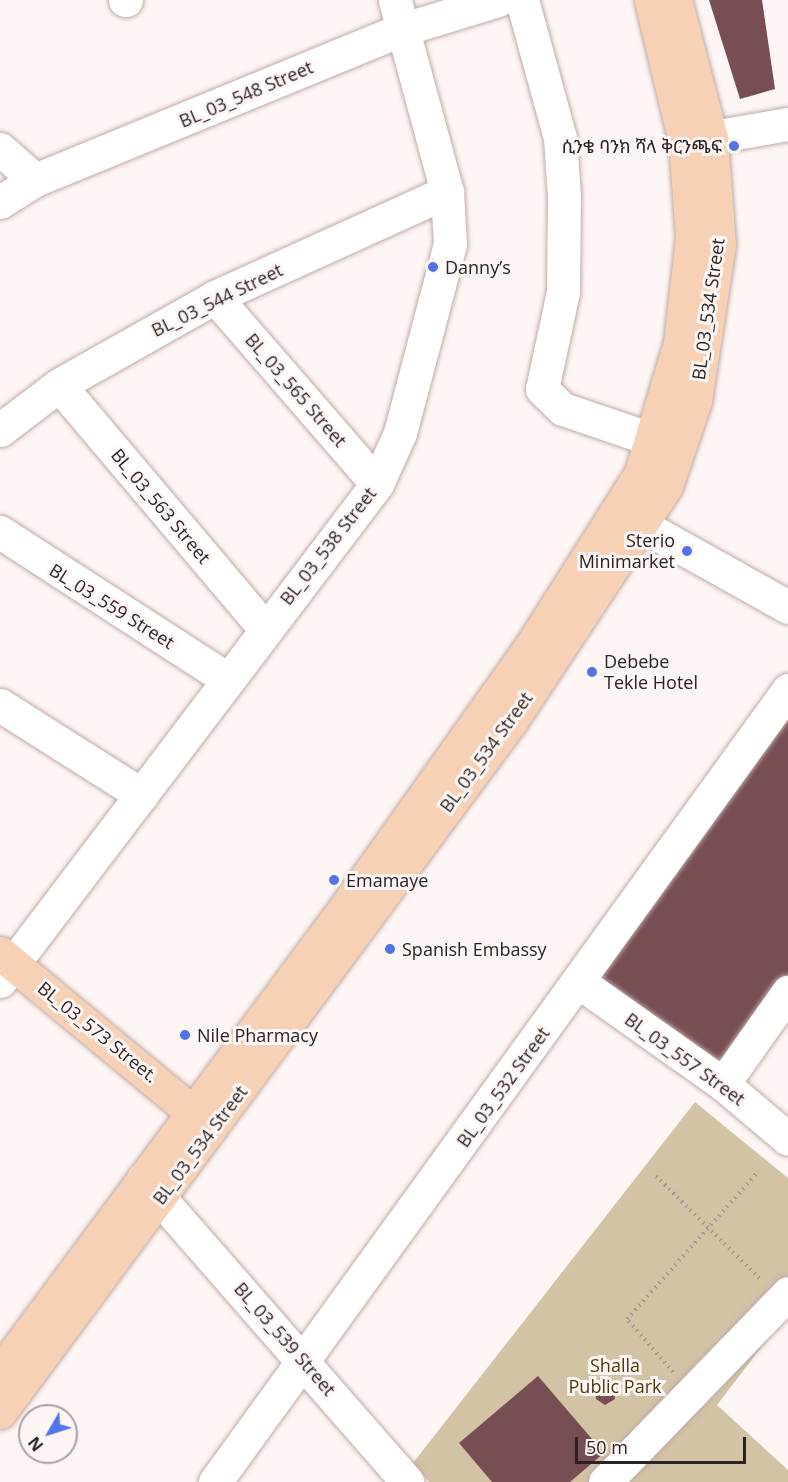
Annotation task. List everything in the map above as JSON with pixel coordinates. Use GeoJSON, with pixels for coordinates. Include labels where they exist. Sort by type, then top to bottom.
{"type":"FeatureCollection","features":[{"type":"Feature","properties":{"kind":"main road","name":"BL_03_534 Street"},"geometry":{"type":"LineString","coordinates":[[651,0],[698,140]]}},
{"type":"Feature","properties":{"kind":"main road","name":"BL_03_534 Street"},"geometry":{"type":"LineString","coordinates":[[0,1372],[152,1188],[203,1121],[464,761],[630,520],[667,444],[702,362],[719,245],[698,140],[675,0]]}},
{"type":"Feature","properties":{"kind":"main road","name":"BL_03_573 Street."},"geometry":{"type":"LineString","coordinates":[[5,966],[203,1121]]}},
{"type":"Feature","properties":{"kind":"main road","name":"BL_03_534 Street"},"geometry":{"type":"LineString","coordinates":[[0,1412],[152,1188]]}},
{"type":"Feature","properties":{"kind":"street","name":"BL_03_548 Street"},"geometry":{"type":"LineString","coordinates":[[0,202],[35,180],[399,14],[498,0]]}},
{"type":"Feature","properties":{"kind":"street"},"geometry":{"type":"LineString","coordinates":[[522,0],[560,138],[564,196],[563,292],[542,389],[563,409],[667,444]]}},
{"type":"Feature","properties":{"kind":"street","name":"BL_03_538 Street"},"geometry":{"type":"LineString","coordinates":[[5,966],[142,795],[226,678],[377,484],[400,433],[437,308],[450,244],[447,192],[399,14]]}},
{"type":"Feature","properties":{"kind":"street"},"geometry":{"type":"LineString","coordinates":[[698,140],[788,124]]}},
{"type":"Feature","properties":{"kind":"street"},"geometry":{"type":"LineString","coordinates":[[0,149],[35,180]]}},
{"type":"Feature","properties":{"kind":"street","name":"BL_03_544 Street"},"geometry":{"type":"LineString","coordinates":[[0,430],[58,385],[215,297],[447,192]]}},
{"type":"Feature","properties":{"kind":"street","name":"BL_03_565 Street"},"geometry":{"type":"LineString","coordinates":[[215,297],[377,484]]}},
{"type":"Feature","properties":{"kind":"street","name":"BL_03_563 Street"},"geometry":{"type":"LineString","coordinates":[[58,385],[264,628]]}},
{"type":"Feature","properties":{"kind":"street"},"geometry":{"type":"LineString","coordinates":[[630,520],[788,607]]}},
{"type":"Feature","properties":{"kind":"street","name":"BL_03_559 Street"},"geometry":{"type":"LineString","coordinates":[[0,532],[226,678]]}},
{"type":"Feature","properties":{"kind":"street","name":"BL_03_532 Street"},"geometry":{"type":"LineString","coordinates":[[215,1482],[579,982],[788,690]]}},
{"type":"Feature","properties":{"kind":"street"},"geometry":{"type":"LineString","coordinates":[[0,705],[142,795]]}},
{"type":"Feature","properties":{"kind":"street","name":"BL_03_557 Street"},"geometry":{"type":"LineString","coordinates":[[579,982],[723,1084],[788,1139]]}},
{"type":"Feature","properties":{"kind":"street"},"geometry":{"type":"LineString","coordinates":[[723,1084],[788,992]]}},
{"type":"Feature","properties":{"kind":"street","name":"BL_03_539 Street"},"geometry":{"type":"LineString","coordinates":[[152,1188],[305,1360],[407,1482]]}},
{"type":"Feature","properties":{"kind":"street"},"geometry":{"type":"LineString","coordinates":[[605,1482],[694,1395],[785,1297]]}},
{"type":"Feature","properties":{"kind":"path"},"geometry":{"type":"LineString","coordinates":[[694,1395],[627,1319],[712,1230],[759,1171]]}},
{"type":"Feature","properties":{"kind":"path"},"geometry":{"type":"LineString","coordinates":[[656,1176],[785,1297]]}},
{"type":"Feature","properties":{"kind":"green space","name":"Shalla Public Park"},"geometry":{"type":"Polygon","coordinates":[[[695,1102],[788,1178],[788,1312],[717,1405],[788,1470],[788,1482],[429,1482],[413,1463],[695,1102]]]}},
{"type":"Feature","properties":{"kind":"building"},"geometry":{"type":"Polygon","coordinates":[[[709,0],[762,0],[775,89],[740,99],[709,0]]]}},
{"type":"Feature","properties":{"kind":"building"},"geometry":{"type":"Polygon","coordinates":[[[788,706],[788,982],[724,1072],[596,982],[788,706]]]}},
{"type":"Feature","properties":{"kind":"building"},"geometry":{"type":"Polygon","coordinates":[[[538,1376],[604,1453],[570,1482],[492,1482],[459,1443],[538,1376]]]}},
{"type":"Feature","properties":{"kind":"building"},"geometry":{"type":"Polygon","coordinates":[[[603,1383],[614,1387],[615,1399],[605,1405],[596,1399],[596,1389],[603,1383]]]}},
{"type":"Feature","properties":{"kind":"place","name":"ሲንቄ ባንክ ሻላ ቅርንጫፍ"},"geometry":{"type":"Point","coordinates":[734,146]}},
{"type":"Feature","properties":{"kind":"place","name":"Danny’s"},"geometry":{"type":"Point","coordinates":[433,267]}},
{"type":"Feature","properties":{"kind":"place","name":"Sterio Minimarket"},"geometry":{"type":"Point","coordinates":[687,551]}},
{"type":"Feature","properties":{"kind":"place","name":"Debebe Tekle Hotel"},"geometry":{"type":"Point","coordinates":[592,672]}},
{"type":"Feature","properties":{"kind":"place","name":"Emamaye"},"geometry":{"type":"Point","coordinates":[334,880]}},
{"type":"Feature","properties":{"kind":"place","name":"Spanish Embassy"},"geometry":{"type":"Point","coordinates":[390,949]}},
{"type":"Feature","properties":{"kind":"place","name":"Nile Pharmacy"},"geometry":{"type":"Point","coordinates":[185,1035]}}]}
